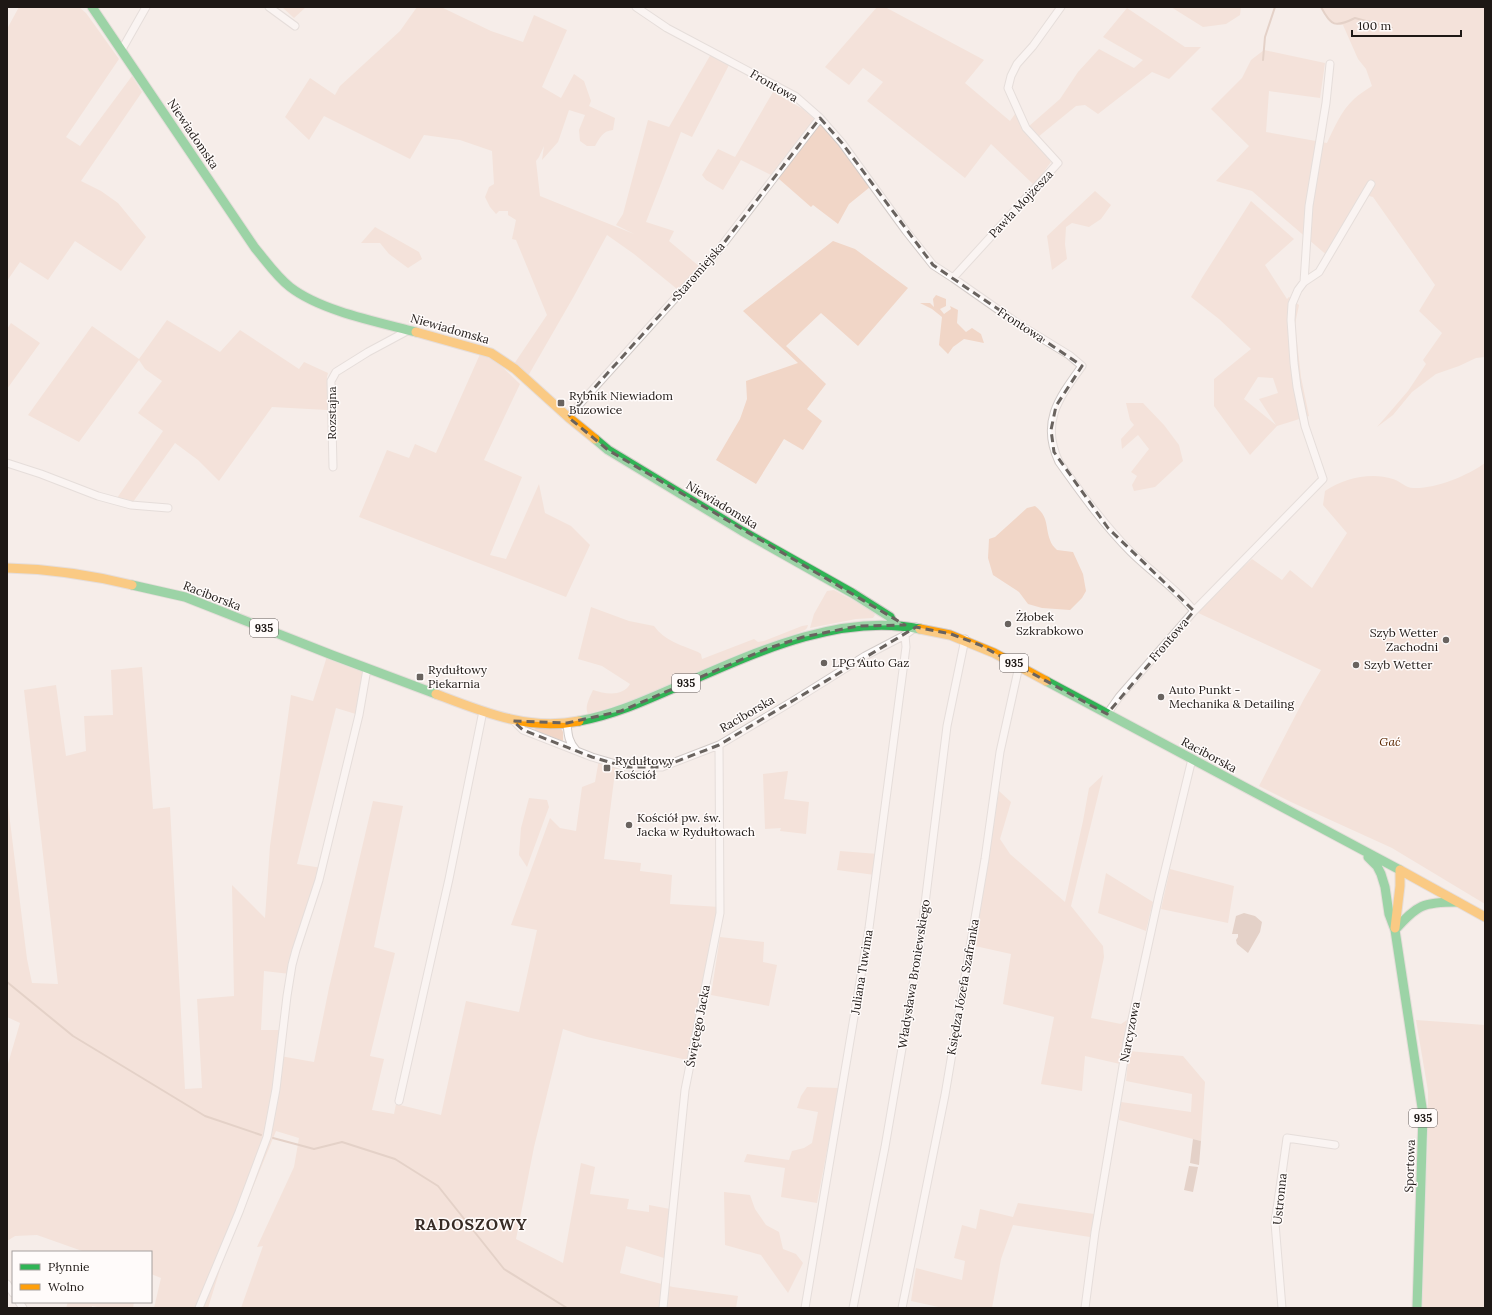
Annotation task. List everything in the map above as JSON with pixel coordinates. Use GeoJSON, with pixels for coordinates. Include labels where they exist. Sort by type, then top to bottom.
{"type":"FeatureCollection","features":[{"type":"Feature","properties":{"kind":"main road","name":"Niewiadomska"},"geometry":{"type":"LineString","coordinates":[[92,7],[256,248],[282,280],[296,292],[311,300],[355,316],[443,338],[491,353],[515,369],[568,417],[608,450],[742,531],[878,609],[890,617],[894,625]]}},
{"type":"Feature","properties":{"kind":"main road","name":"Raciborska"},"geometry":{"type":"LineString","coordinates":[[7,568],[33,568],[84,574],[176,594],[367,669],[483,711],[513,721],[538,724],[567,723],[594,719],[621,711],[766,649],[814,634],[858,626],[894,625],[936,630],[965,639],[1110,710],[1192,759],[1400,870],[1485,918]]}},
{"type":"Feature","properties":{"kind":"main road","name":"Sportowa"},"geometry":{"type":"LineString","coordinates":[[1363,851],[1377,866],[1385,887],[1389,914],[1394,930],[1419,1081],[1423,1140],[1417,1308]]}},
{"type":"Feature","properties":{"kind":"main road","name":"Sportowa"},"geometry":{"type":"LineString","coordinates":[[1394,930],[1400,886],[1400,870]]}},
{"type":"Feature","properties":{"kind":"main road"},"geometry":{"type":"LineString","coordinates":[[1385,887],[1393,876],[1400,870]]}},
{"type":"Feature","properties":{"kind":"main road"},"geometry":{"type":"LineString","coordinates":[[1394,930],[1412,911],[1419,906],[1437,902],[1458,902]]}},
{"type":"Feature","properties":{"kind":"street"},"geometry":{"type":"LineString","coordinates":[[121,51],[146,7]]}},
{"type":"Feature","properties":{"kind":"street"},"geometry":{"type":"LineString","coordinates":[[269,7],[295,26]]}},
{"type":"Feature","properties":{"kind":"street","name":"Frontowa"},"geometry":{"type":"LineString","coordinates":[[636,7],[667,28],[795,96],[820,118],[842,142],[932,266],[953,278],[1020,326],[1068,355],[1082,366],[1064,391],[1056,406],[1051,430],[1056,457],[1086,500],[1108,528],[1155,574],[1186,601],[1194,611],[1110,710]]}},
{"type":"Feature","properties":{"kind":"street","name":"Pawła Mojżesza"},"geometry":{"type":"LineString","coordinates":[[953,278],[1058,163],[1026,128],[1008,88],[1011,76],[1017,64],[1033,46],[1062,7]]}},
{"type":"Feature","properties":{"kind":"street"},"geometry":{"type":"LineString","coordinates":[[1304,282],[1309,206],[1326,103],[1330,64]]}},
{"type":"Feature","properties":{"kind":"street","name":"Staromiejska"},"geometry":{"type":"LineString","coordinates":[[568,417],[717,252],[820,118]]}},
{"type":"Feature","properties":{"kind":"street"},"geometry":{"type":"LineString","coordinates":[[1194,611],[1322,479],[1305,426],[1297,387],[1294,363],[1291,312],[1292,304],[1298,290],[1304,282],[1319,272],[1371,184]]}},
{"type":"Feature","properties":{"kind":"street","name":"Rozstajna"},"geometry":{"type":"LineString","coordinates":[[333,467],[331,381],[333,376],[336,372],[368,352],[409,330]]}},
{"type":"Feature","properties":{"kind":"street"},"geometry":{"type":"LineString","coordinates":[[7,463],[41,474],[98,496],[131,505],[168,508]]}},
{"type":"Feature","properties":{"kind":"street","name":"Raciborska"},"geometry":{"type":"LineString","coordinates":[[513,721],[522,730],[592,757],[626,767],[662,768],[719,745],[794,701],[865,656],[905,635],[916,627]]}},
{"type":"Feature","properties":{"kind":"street","name":"Juliana Tuwima"},"geometry":{"type":"LineString","coordinates":[[806,1308],[869,928],[906,647],[905,635]]}},
{"type":"Feature","properties":{"kind":"street","name":"Władysława Broniewskiego"},"geometry":{"type":"LineString","coordinates":[[853,1308],[885,1147],[920,944],[947,726],[965,639]]}},
{"type":"Feature","properties":{"kind":"street","name":"Księdza Józefa Szafranka"},"geometry":{"type":"LineString","coordinates":[[902,1308],[946,1087],[985,860],[1000,752],[1019,666]]}},
{"type":"Feature","properties":{"kind":"street"},"geometry":{"type":"LineString","coordinates":[[199,1308],[239,1212],[267,1137],[276,1089],[286,996],[292,965],[320,880],[359,715],[367,669]]}},
{"type":"Feature","properties":{"kind":"street"},"geometry":{"type":"LineString","coordinates":[[399,1101],[450,871],[483,711]]}},
{"type":"Feature","properties":{"kind":"street"},"geometry":{"type":"LineString","coordinates":[[567,723],[570,743],[576,750]]}},
{"type":"Feature","properties":{"kind":"street","name":"Świętego Jacka"},"geometry":{"type":"LineString","coordinates":[[663,1308],[685,1090],[720,913],[719,745]]}},
{"type":"Feature","properties":{"kind":"street","name":"Narcyzowa"},"geometry":{"type":"LineString","coordinates":[[1085,1308],[1095,1232],[1127,1042],[1159,895],[1192,759]]}},
{"type":"Feature","properties":{"kind":"street","name":"Ustronna"},"geometry":{"type":"LineString","coordinates":[[1282,1308],[1275,1223],[1287,1138],[1335,1145]]}},
{"type":"Feature","properties":{"kind":"highlighted area"},"geometry":{"type":"Polygon","coordinates":[[[820,118],[842,143],[933,265],[1082,366],[1056,406],[1051,430],[1054,452],[1108,528],[1194,611],[1107,714],[980,645],[951,634],[916,627],[719,745],[662,767],[626,767],[592,757],[523,730],[513,721],[567,723],[621,711],[766,649],[803,637],[858,626],[905,625],[608,450],[568,417],[717,252],[820,118]]]}},
{"type":"Feature","properties":{"kind":"green space"},"geometry":{"type":"Polygon","coordinates":[[[19,7],[79,7],[86,13],[119,59],[66,137],[80,146],[132,76],[142,92],[81,181],[101,191],[118,203],[146,237],[121,271],[75,241],[48,280],[20,262],[7,281],[7,29],[19,7]]]}},
{"type":"Feature","properties":{"kind":"green space"},"geometry":{"type":"Polygon","coordinates":[[[282,7],[306,7],[294,18],[282,7]]]}},
{"type":"Feature","properties":{"kind":"green space"},"geometry":{"type":"Polygon","coordinates":[[[417,7],[441,7],[491,31],[523,42],[534,15],[567,30],[542,87],[561,98],[574,74],[584,81],[591,101],[589,106],[615,118],[613,130],[604,133],[595,146],[587,146],[580,141],[579,130],[585,115],[569,110],[558,142],[542,160],[544,146],[536,161],[540,196],[634,234],[616,225],[623,214],[648,120],[669,127],[711,54],[729,65],[692,137],[681,132],[646,222],[674,231],[669,241],[700,267],[677,289],[634,254],[607,235],[528,376],[514,364],[547,315],[516,240],[512,239],[516,220],[508,215],[508,211],[499,211],[496,214],[490,207],[485,197],[489,187],[494,184],[492,151],[460,140],[424,135],[410,159],[324,116],[309,140],[285,117],[310,78],[335,95],[340,86],[400,31],[417,7]]]}},
{"type":"Feature","properties":{"kind":"green space"},"geometry":{"type":"Polygon","coordinates":[[[877,7],[885,7],[984,60],[965,83],[1010,121],[1015,114],[1051,162],[1034,185],[991,144],[965,178],[867,101],[883,82],[863,68],[849,85],[825,67],[877,7]]]}},
{"type":"Feature","properties":{"kind":"green space"},"geometry":{"type":"Polygon","coordinates":[[[1171,7],[1241,7],[1240,15],[1226,24],[1203,27],[1171,7]]]}},
{"type":"Feature","properties":{"kind":"green space"},"geometry":{"type":"Polygon","coordinates":[[[1321,7],[1485,7],[1485,357],[1476,358],[1436,374],[1412,392],[1393,415],[1377,427],[1408,391],[1426,364],[1423,360],[1442,333],[1419,311],[1435,285],[1373,197],[1365,195],[1329,257],[1252,191],[1216,181],[1249,146],[1211,109],[1242,78],[1251,60],[1264,50],[1325,63],[1320,98],[1269,91],[1266,132],[1327,143],[1345,109],[1356,97],[1372,86],[1366,69],[1358,59],[1343,25],[1334,24],[1331,22],[1321,7]]]}},
{"type":"Feature","properties":{"kind":"green space"},"geometry":{"type":"Polygon","coordinates":[[[1127,8],[1185,47],[1201,47],[1169,79],[1152,72],[1098,114],[1085,105],[1076,106],[1038,137],[1028,127],[1060,99],[1078,72],[1099,49],[1134,68],[1143,60],[1103,37],[1127,8]]]}},
{"type":"Feature","properties":{"kind":"green space"},"geometry":{"type":"Polygon","coordinates":[[[773,92],[803,109],[830,133],[870,187],[849,204],[838,224],[813,205],[811,207],[779,179],[741,160],[723,190],[706,180],[702,175],[718,149],[735,157],[773,92]]]}},
{"type":"Feature","properties":{"kind":"green space"},"geometry":{"type":"Polygon","coordinates":[[[1095,191],[1111,205],[1101,219],[1089,227],[1072,223],[1066,227],[1065,244],[1067,259],[1052,270],[1047,236],[1095,191]]]}},
{"type":"Feature","properties":{"kind":"green space"},"geometry":{"type":"Polygon","coordinates":[[[1251,201],[1294,239],[1265,265],[1287,299],[1289,297],[1299,305],[1295,324],[1301,377],[1309,416],[1277,426],[1250,455],[1214,406],[1214,379],[1251,349],[1219,319],[1191,297],[1251,201]],[[1258,377],[1244,399],[1276,425],[1259,399],[1278,393],[1273,378],[1258,377]]]}},
{"type":"Feature","properties":{"kind":"green space"},"geometry":{"type":"Polygon","coordinates":[[[375,227],[419,252],[422,259],[408,268],[389,254],[380,243],[361,243],[375,227]]]}},
{"type":"Feature","properties":{"kind":"green space"},"geometry":{"type":"Polygon","coordinates":[[[833,241],[855,249],[908,288],[858,346],[821,313],[786,346],[826,384],[807,409],[822,421],[803,450],[784,439],[756,484],[716,460],[740,419],[747,399],[746,381],[798,363],[743,311],[833,241]]]}},
{"type":"Feature","properties":{"kind":"green space"},"geometry":{"type":"Polygon","coordinates":[[[936,295],[946,299],[946,306],[940,309],[944,314],[951,309],[950,306],[958,310],[957,323],[966,332],[972,328],[981,334],[984,343],[964,339],[953,347],[948,354],[939,345],[942,317],[932,309],[920,303],[930,303],[934,307],[933,299],[936,295]]]}},
{"type":"Feature","properties":{"kind":"green space"},"geometry":{"type":"Polygon","coordinates":[[[167,320],[220,352],[240,330],[299,369],[304,362],[328,373],[327,410],[272,407],[219,481],[198,460],[175,443],[133,502],[117,498],[163,431],[138,413],[162,381],[145,369],[139,360],[79,442],[28,415],[92,326],[139,359],[167,320]]]}},
{"type":"Feature","properties":{"kind":"green space"},"geometry":{"type":"Polygon","coordinates":[[[11,323],[40,343],[7,389],[7,329],[11,323]]]}},
{"type":"Feature","properties":{"kind":"green space"},"geometry":{"type":"Polygon","coordinates":[[[481,352],[494,359],[520,384],[484,460],[522,477],[490,555],[506,559],[539,484],[545,513],[571,526],[590,545],[566,597],[359,517],[387,450],[409,458],[415,444],[436,453],[481,352]]]}},
{"type":"Feature","properties":{"kind":"green space"},"geometry":{"type":"Polygon","coordinates":[[[1126,403],[1143,403],[1164,425],[1179,445],[1183,461],[1155,487],[1134,491],[1132,485],[1137,476],[1131,472],[1149,449],[1138,435],[1122,449],[1121,439],[1134,425],[1130,420],[1126,403]]]}},
{"type":"Feature","properties":{"kind":"green space","name":"Gać"},"geometry":{"type":"Polygon","coordinates":[[[1485,463],[1485,904],[1392,848],[1259,786],[1304,699],[1321,670],[1194,611],[1252,559],[1282,580],[1290,570],[1312,588],[1347,533],[1323,505],[1325,491],[1332,486],[1349,480],[1367,476],[1376,476],[1393,479],[1410,488],[1422,488],[1450,481],[1469,473],[1485,463]]]}},
{"type":"Feature","properties":{"kind":"green space"},"geometry":{"type":"Polygon","coordinates":[[[1035,506],[1045,518],[1048,535],[1052,544],[1057,550],[1073,552],[1083,574],[1086,591],[1082,598],[1070,610],[1042,608],[1028,604],[1019,592],[993,575],[988,558],[989,539],[995,537],[1027,508],[1035,506]]]}},
{"type":"Feature","properties":{"kind":"green space"},"geometry":{"type":"Polygon","coordinates":[[[834,590],[871,610],[875,615],[873,618],[856,619],[810,628],[814,614],[827,591],[834,590]]]}},
{"type":"Feature","properties":{"kind":"green space"},"geometry":{"type":"Polygon","coordinates":[[[591,607],[629,621],[654,626],[668,639],[701,654],[702,659],[754,639],[758,642],[764,641],[808,625],[805,630],[669,686],[629,702],[588,714],[587,705],[593,690],[603,693],[618,693],[627,688],[630,684],[602,666],[578,659],[591,607]]]}},
{"type":"Feature","properties":{"kind":"green space"},"geometry":{"type":"Polygon","coordinates":[[[328,653],[367,669],[359,715],[336,708],[297,864],[322,868],[290,974],[264,971],[261,1030],[283,1030],[280,1056],[314,1062],[329,988],[373,801],[403,806],[374,947],[395,953],[370,1056],[384,1059],[372,1110],[394,1114],[396,1104],[441,1115],[466,1001],[519,1012],[537,930],[511,925],[550,818],[560,828],[576,831],[582,787],[595,782],[599,759],[616,764],[604,859],[641,863],[640,871],[672,875],[670,904],[720,907],[691,1061],[587,1037],[563,1029],[534,1147],[516,1239],[563,1263],[581,1163],[595,1167],[590,1194],[629,1199],[627,1209],[649,1212],[649,1205],[670,1209],[667,1259],[626,1246],[620,1273],[673,1287],[738,1296],[736,1308],[241,1308],[263,1246],[257,1247],[294,1167],[299,1138],[276,1131],[222,1263],[208,1308],[154,1308],[161,1278],[152,1274],[152,1251],[82,1251],[37,1235],[15,1236],[7,1241],[7,1067],[20,1023],[7,1017],[7,797],[27,959],[32,983],[58,984],[24,690],[56,685],[66,756],[86,751],[84,716],[113,715],[111,670],[142,667],[153,809],[170,807],[185,1089],[202,1088],[197,999],[234,996],[232,885],[265,918],[270,846],[291,695],[313,701],[328,653]]]}},
{"type":"Feature","properties":{"kind":"green space"},"geometry":{"type":"Polygon","coordinates":[[[536,728],[561,728],[563,732],[563,741],[534,730],[536,728]]]}},
{"type":"Feature","properties":{"kind":"green space"},"geometry":{"type":"Polygon","coordinates":[[[788,771],[784,799],[809,802],[806,834],[780,831],[781,828],[765,829],[763,774],[788,771]]]}},
{"type":"Feature","properties":{"kind":"green space"},"geometry":{"type":"Polygon","coordinates":[[[1103,775],[1071,906],[1103,946],[1104,957],[1091,1018],[1121,1024],[1127,1020],[1120,1064],[1085,1056],[1082,1091],[1041,1084],[1054,1017],[1003,1004],[1011,954],[975,946],[999,791],[1011,802],[1000,839],[1010,854],[1065,902],[1089,788],[1103,775]]]}},
{"type":"Feature","properties":{"kind":"green space"},"geometry":{"type":"Polygon","coordinates":[[[529,798],[547,800],[549,807],[527,867],[519,855],[521,828],[529,798]]]}},
{"type":"Feature","properties":{"kind":"green space"},"geometry":{"type":"Polygon","coordinates":[[[840,851],[878,854],[875,875],[837,870],[840,851]]]}},
{"type":"Feature","properties":{"kind":"green space"},"geometry":{"type":"Polygon","coordinates":[[[1170,869],[1234,886],[1228,923],[1161,909],[1170,869]]]}},
{"type":"Feature","properties":{"kind":"green space"},"geometry":{"type":"Polygon","coordinates":[[[1106,873],[1153,902],[1146,931],[1098,913],[1106,873]]]}},
{"type":"Feature","properties":{"kind":"green space"},"geometry":{"type":"Polygon","coordinates":[[[720,937],[764,942],[763,962],[777,965],[769,1006],[711,995],[720,937]]]}},
{"type":"Feature","properties":{"kind":"green space"},"geometry":{"type":"Polygon","coordinates":[[[1416,1020],[1485,1025],[1485,1308],[1422,1308],[1422,1262],[1428,1140],[1428,1091],[1416,1020]]]}},
{"type":"Feature","properties":{"kind":"green space"},"geometry":{"type":"Polygon","coordinates":[[[1129,1051],[1183,1056],[1205,1082],[1201,1141],[1119,1120],[1121,1102],[1191,1112],[1192,1094],[1126,1081],[1129,1051]]]}},
{"type":"Feature","properties":{"kind":"green space"},"geometry":{"type":"Polygon","coordinates":[[[807,1087],[839,1088],[817,1203],[781,1197],[785,1168],[744,1162],[747,1154],[789,1160],[792,1151],[804,1148],[812,1143],[818,1112],[797,1108],[801,1096],[807,1087]]]}},
{"type":"Feature","properties":{"kind":"green space"},"geometry":{"type":"Polygon","coordinates":[[[724,1192],[750,1195],[755,1209],[766,1225],[779,1232],[783,1249],[796,1254],[803,1263],[788,1293],[761,1255],[725,1245],[724,1192]]]}},
{"type":"Feature","properties":{"kind":"green space"},"geometry":{"type":"Polygon","coordinates":[[[1018,1203],[1094,1214],[1090,1237],[1013,1225],[1001,1259],[992,1308],[943,1308],[911,1301],[916,1268],[962,1280],[965,1261],[954,1258],[962,1225],[976,1229],[980,1209],[1013,1217],[1018,1203]]]}},
{"type":"Feature","properties":{"kind":"green space"},"geometry":{"type":"Polygon","coordinates":[[[68,1303],[134,1303],[133,1308],[103,1308],[92,1306],[92,1308],[66,1308],[68,1303]]]}},
{"type":"Feature","properties":{"kind":"shaded area"},"geometry":{"type":"Polygon","coordinates":[[[1244,913],[1255,916],[1262,922],[1260,932],[1248,953],[1237,944],[1236,940],[1238,934],[1232,934],[1236,916],[1244,913]]]}},
{"type":"Feature","properties":{"kind":"shaded area"},"geometry":{"type":"Polygon","coordinates":[[[1193,1139],[1201,1141],[1199,1165],[1190,1163],[1193,1139]]]}},
{"type":"Feature","properties":{"kind":"shaded area"},"geometry":{"type":"Polygon","coordinates":[[[1189,1166],[1198,1167],[1193,1192],[1184,1190],[1189,1166]]]}},
{"type":"Feature","properties":{"kind":"waterway"},"geometry":{"type":"LineString","coordinates":[[1263,60],[1265,37],[1275,7]]}},
{"type":"Feature","properties":{"kind":"waterway"},"geometry":{"type":"LineString","coordinates":[[1321,7],[1328,18],[1334,23],[1343,23],[1355,18],[1392,28]]}},
{"type":"Feature","properties":{"kind":"waterway"},"geometry":{"type":"LineString","coordinates":[[7,982],[73,1036],[205,1116],[261,1135]]}},
{"type":"Feature","properties":{"kind":"waterway"},"geometry":{"type":"LineString","coordinates":[[273,1138],[314,1149],[342,1142],[395,1159],[438,1186],[504,1269],[567,1308]]}},
{"type":"Feature","properties":{"kind":"traffic: fast"},"geometry":{"type":"LineString","coordinates":[[92,7],[255,248],[280,278],[290,287],[317,303],[350,315],[416,332]]}},
{"type":"Feature","properties":{"kind":"traffic: fast"},"geometry":{"type":"LineString","coordinates":[[595,439],[608,450],[742,531],[852,593],[890,617],[894,625]]}},
{"type":"Feature","properties":{"kind":"traffic: fast"},"geometry":{"type":"LineString","coordinates":[[132,585],[185,597],[436,694]]}},
{"type":"Feature","properties":{"kind":"traffic: fast"},"geometry":{"type":"LineString","coordinates":[[579,721],[628,707],[764,650],[826,631],[858,626],[889,625],[920,629]]}},
{"type":"Feature","properties":{"kind":"traffic: fast"},"geometry":{"type":"LineString","coordinates":[[1046,681],[1400,870]]}},
{"type":"Feature","properties":{"kind":"traffic: fast"},"geometry":{"type":"LineString","coordinates":[[1368,857],[1377,866],[1381,874],[1385,887],[1389,914],[1395,930],[1423,1114],[1417,1308]]}},
{"type":"Feature","properties":{"kind":"traffic: fast"},"geometry":{"type":"LineString","coordinates":[[1395,930],[1415,910],[1428,904],[1457,902]]}},
{"type":"Feature","properties":{"kind":"traffic: slow"},"geometry":{"type":"LineString","coordinates":[[416,332],[491,353],[515,369],[568,417],[595,439]]}},
{"type":"Feature","properties":{"kind":"traffic: slow"},"geometry":{"type":"LineString","coordinates":[[7,568],[70,573],[132,585]]}},
{"type":"Feature","properties":{"kind":"traffic: slow"},"geometry":{"type":"LineString","coordinates":[[920,629],[950,635],[994,653],[1046,681]]}},
{"type":"Feature","properties":{"kind":"traffic: slow"},"geometry":{"type":"LineString","coordinates":[[436,694],[488,713],[524,722],[542,724],[579,721]]}},
{"type":"Feature","properties":{"kind":"traffic: slow"},"geometry":{"type":"LineString","coordinates":[[1400,870],[1485,917]]}},
{"type":"Feature","properties":{"kind":"traffic: slow"},"geometry":{"type":"LineString","coordinates":[[1395,928],[1400,886],[1400,870]]}},
{"type":"Feature","properties":{"kind":"place","name":"Rybnik Niewiadom Buzowice"},"geometry":{"type":"Point","coordinates":[561,403]}},
{"type":"Feature","properties":{"kind":"place","name":"Żłobek Szkrabkowo"},"geometry":{"type":"Point","coordinates":[1008,624]}},
{"type":"Feature","properties":{"kind":"place","name":"Szyb Wetter Zachodni"},"geometry":{"type":"Point","coordinates":[1446,640]}},
{"type":"Feature","properties":{"kind":"place","name":"LPG Auto Gaz"},"geometry":{"type":"Point","coordinates":[824,663]}},
{"type":"Feature","properties":{"kind":"place","name":"Szyb Wetter"},"geometry":{"type":"Point","coordinates":[1356,665]}},
{"type":"Feature","properties":{"kind":"place","name":"Rydułtowy Piekarnia"},"geometry":{"type":"Point","coordinates":[420,677]}},
{"type":"Feature","properties":{"kind":"place","name":"Auto Punkt - Mechanika & Detailing"},"geometry":{"type":"Point","coordinates":[1161,697]}},
{"type":"Feature","properties":{"kind":"place","name":"Rydułtowy Kościół"},"geometry":{"type":"Point","coordinates":[607,768]}},
{"type":"Feature","properties":{"kind":"place","name":"Kościół pw. św. Jacka w Rydułtowach"},"geometry":{"type":"Point","coordinates":[629,825]}},
{"type":"Feature","properties":{"kind":"district","name":"RADOSZOWY"},"geometry":{"type":"Point","coordinates":[471,1224]}}]}
